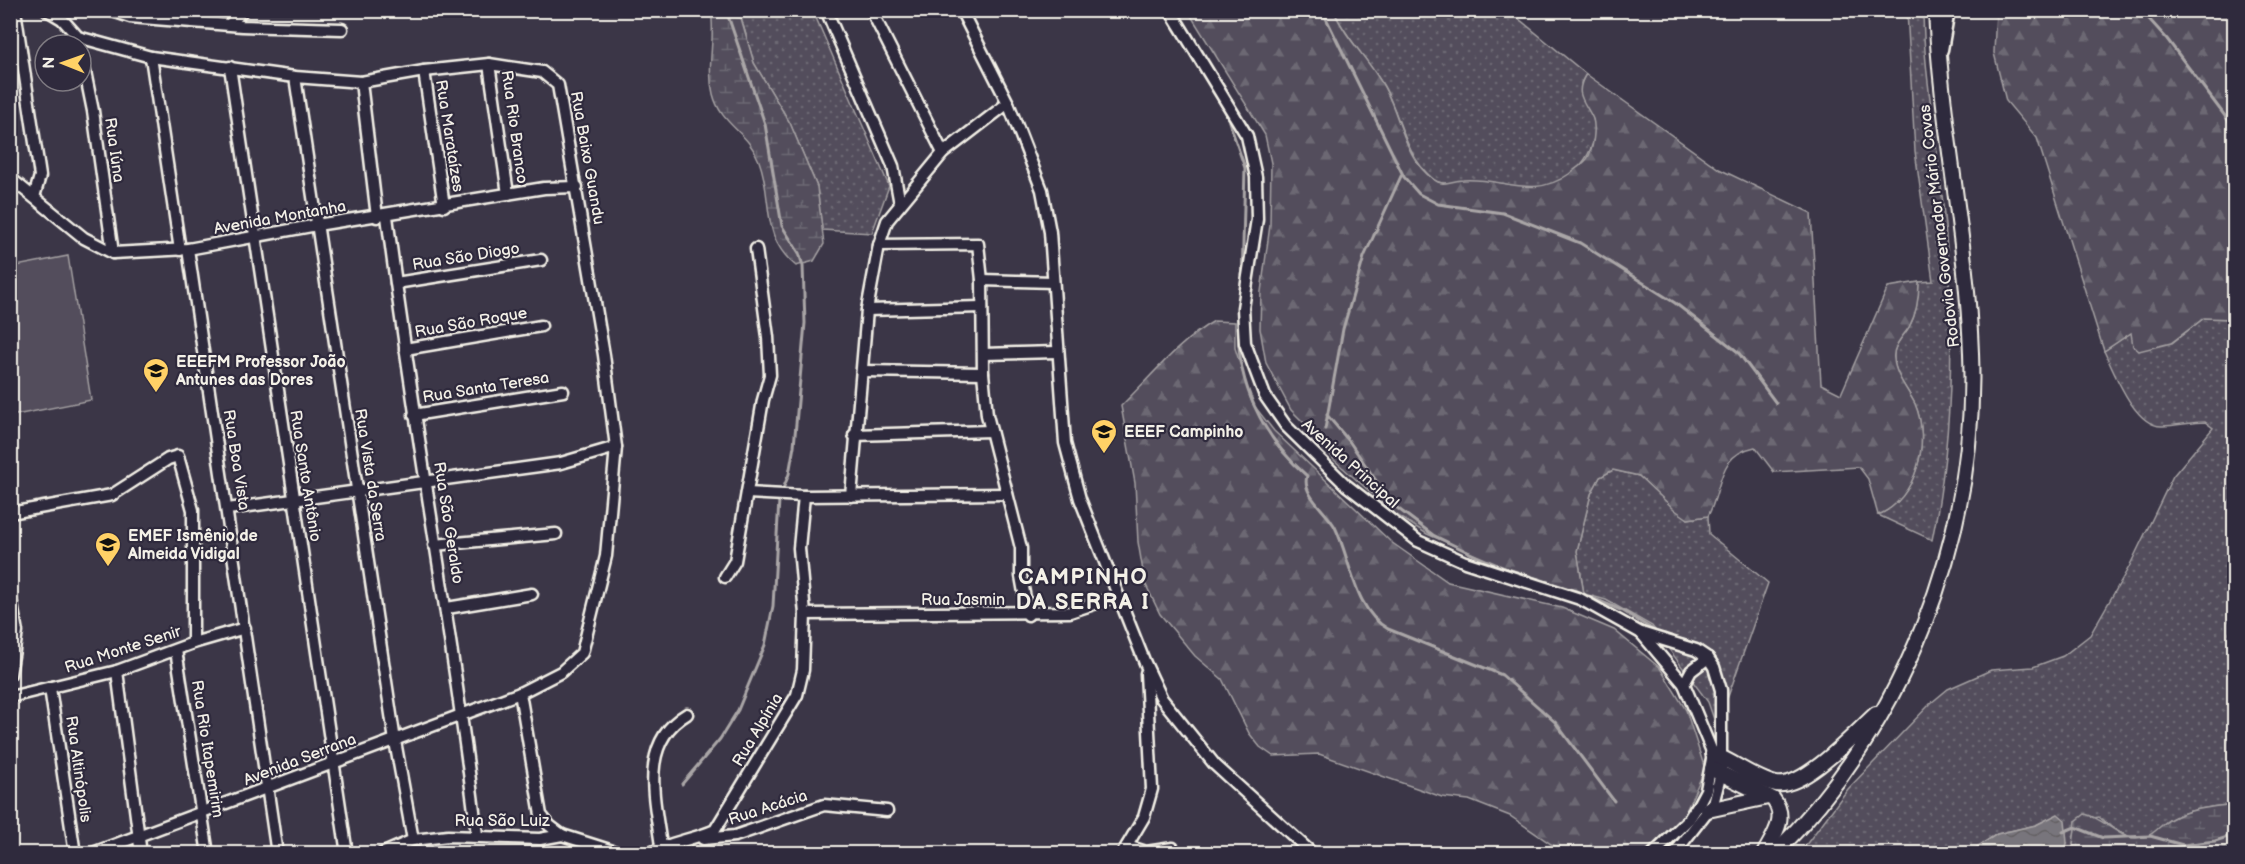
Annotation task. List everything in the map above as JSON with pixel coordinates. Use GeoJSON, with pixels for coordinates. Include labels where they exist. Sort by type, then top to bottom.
{"type":"FeatureCollection","features":[{"type":"Feature","properties":{"kind":"main road","name":"Rodovia Governador Mário Covas"},"geometry":{"type":"LineString","coordinates":[[1774,854],[1850,765],[1887,704],[1926,619],[1948,550],[1964,480],[1972,409],[1971,352],[1965,275],[1939,74],[1936,10]]}},
{"type":"Feature","properties":{"kind":"main road"},"geometry":{"type":"LineString","coordinates":[[1718,756],[1769,782],[1789,784],[1799,780],[1832,754],[1887,704]]}},
{"type":"Feature","properties":{"kind":"main road"},"geometry":{"type":"LineString","coordinates":[[1717,771],[1768,797],[1778,806],[1781,814],[1779,825],[1764,854]]}},
{"type":"Feature","properties":{"kind":"main road"},"geometry":{"type":"LineString","coordinates":[[1708,810],[1768,797]]}},
{"type":"Feature","properties":{"kind":"main road"},"geometry":{"type":"LineString","coordinates":[[1788,854],[1797,829]]}},
{"type":"Feature","properties":{"kind":"street"},"geometry":{"type":"LineString","coordinates":[[15,10],[40,176],[34,196]]}},
{"type":"Feature","properties":{"kind":"street","name":"Rua Baixo Guandu"},"geometry":{"type":"LineString","coordinates":[[47,10],[62,19],[73,33]]}},
{"type":"Feature","properties":{"kind":"street"},"geometry":{"type":"LineString","coordinates":[[109,10],[130,17],[242,26],[342,29]]}},
{"type":"Feature","properties":{"kind":"street"},"geometry":{"type":"LineString","coordinates":[[230,24],[243,10]]}},
{"type":"Feature","properties":{"kind":"street"},"geometry":{"type":"LineString","coordinates":[[826,10],[893,166],[900,204]]}},
{"type":"Feature","properties":{"kind":"street"},"geometry":{"type":"LineString","coordinates":[[871,10],[944,153]]}},
{"type":"Feature","properties":{"kind":"street"},"geometry":{"type":"LineString","coordinates":[[961,10],[1008,103],[1042,190],[1050,232],[1065,443],[1080,499],[1145,663],[1162,699],[1215,765],[1313,854]]}},
{"type":"Feature","properties":{"kind":"street","name":"Avenida Principal"},"geometry":{"type":"LineString","coordinates":[[1170,10],[1247,136],[1253,155],[1257,219],[1243,309],[1245,343],[1265,396],[1286,426],[1346,485],[1413,538],[1465,562],[1580,599],[1641,633],[1673,641],[1708,658]]}},
{"type":"Feature","properties":{"kind":"street"},"geometry":{"type":"LineString","coordinates":[[1939,74],[1948,10]]}},
{"type":"Feature","properties":{"kind":"street","name":"Rua Baixo Guandu"},"geometry":{"type":"LineString","coordinates":[[93,44],[151,57],[295,77],[361,82],[424,71],[489,64],[543,72],[558,85],[577,187],[616,447],[606,556],[582,653],[561,672],[520,693]]}},
{"type":"Feature","properties":{"kind":"street","name":"Rua Boa Vista"},"geometry":{"type":"LineString","coordinates":[[151,57],[228,509],[277,854]]}},
{"type":"Feature","properties":{"kind":"street","name":"Rua Rio Branco"},"geometry":{"type":"LineString","coordinates":[[489,64],[508,195]]}},
{"type":"Feature","properties":{"kind":"street","name":"Rua Santo Antônio"},"geometry":{"type":"LineString","coordinates":[[230,67],[347,854]]}},
{"type":"Feature","properties":{"kind":"street","name":"Rua Marataízes"},"geometry":{"type":"LineString","coordinates":[[424,71],[444,206]]}},
{"type":"Feature","properties":{"kind":"street","name":"Rua Vista da Serra"},"geometry":{"type":"LineString","coordinates":[[295,77],[395,741],[413,840]]}},
{"type":"Feature","properties":{"kind":"street","name":"Rua São Geraldo"},"geometry":{"type":"LineString","coordinates":[[361,82],[382,216],[396,283],[434,544],[447,608],[477,835]]}},
{"type":"Feature","properties":{"kind":"street","name":"Rua Iúna"},"geometry":{"type":"LineString","coordinates":[[89,93],[113,253]]}},
{"type":"Feature","properties":{"kind":"street"},"geometry":{"type":"LineString","coordinates":[[851,496],[854,435],[863,371],[867,310],[879,245],[887,221],[944,153],[1008,103]]}},
{"type":"Feature","properties":{"kind":"street","name":"Avenida Montanha"},"geometry":{"type":"LineString","coordinates":[[10,178],[84,238],[113,253],[184,249],[544,188],[577,187]]}},
{"type":"Feature","properties":{"kind":"street"},"geometry":{"type":"LineString","coordinates":[[879,245],[978,244],[982,280],[983,373],[991,431],[1021,548],[1021,576],[1028,615]]}},
{"type":"Feature","properties":{"kind":"street"},"geometry":{"type":"LineString","coordinates":[[725,577],[735,561],[763,400],[770,375],[768,337],[756,249]]}},
{"type":"Feature","properties":{"kind":"street","name":"Rua São Diogo"},"geometry":{"type":"LineString","coordinates":[[396,283],[541,260]]}},
{"type":"Feature","properties":{"kind":"street"},"geometry":{"type":"LineString","coordinates":[[982,280],[1053,282]]}},
{"type":"Feature","properties":{"kind":"street"},"geometry":{"type":"LineString","coordinates":[[867,310],[982,307]]}},
{"type":"Feature","properties":{"kind":"street","name":"Rua São Roque"},"geometry":{"type":"LineString","coordinates":[[405,349],[541,326]]}},
{"type":"Feature","properties":{"kind":"street"},"geometry":{"type":"LineString","coordinates":[[984,354],[1057,351]]}},
{"type":"Feature","properties":{"kind":"street"},"geometry":{"type":"LineString","coordinates":[[863,371],[983,373]]}},
{"type":"Feature","properties":{"kind":"street","name":"Rua Santa Teresa"},"geometry":{"type":"LineString","coordinates":[[414,415],[563,391]]}},
{"type":"Feature","properties":{"kind":"street"},"geometry":{"type":"LineString","coordinates":[[854,435],[991,431]]}},
{"type":"Feature","properties":{"kind":"street"},"geometry":{"type":"LineString","coordinates":[[228,509],[561,463],[616,447]]}},
{"type":"Feature","properties":{"kind":"street"},"geometry":{"type":"LineString","coordinates":[[10,513],[112,495],[168,459],[178,456],[193,510],[193,643]]}},
{"type":"Feature","properties":{"kind":"street"},"geometry":{"type":"LineString","coordinates":[[747,493],[804,496],[1007,495]]}},
{"type":"Feature","properties":{"kind":"street","name":"Rua Alpínia"},"geometry":{"type":"LineString","coordinates":[[649,854],[661,846],[693,840],[715,830],[797,695],[803,670],[805,614],[799,548],[804,496]]}},
{"type":"Feature","properties":{"kind":"street"},"geometry":{"type":"LineString","coordinates":[[434,544],[556,534]]}},
{"type":"Feature","properties":{"kind":"street"},"geometry":{"type":"LineString","coordinates":[[10,593],[17,632],[10,674]]}},
{"type":"Feature","properties":{"kind":"street"},"geometry":{"type":"LineString","coordinates":[[447,608],[532,594]]}},
{"type":"Feature","properties":{"kind":"street","name":"Rua Jasmin"},"geometry":{"type":"LineString","coordinates":[[805,614],[1028,615],[1070,612],[1118,596]]}},
{"type":"Feature","properties":{"kind":"street","name":"Rua Monte Senir"},"geometry":{"type":"LineString","coordinates":[[10,697],[117,671],[193,643],[245,628]]}},
{"type":"Feature","properties":{"kind":"street","name":"Avenida Principal"},"geometry":{"type":"LineString","coordinates":[[1641,633],[1684,684],[1718,756]]}},
{"type":"Feature","properties":{"kind":"street","name":"Rua Rio Itapemirim"},"geometry":{"type":"LineString","coordinates":[[176,650],[208,854]]}},
{"type":"Feature","properties":{"kind":"street"},"geometry":{"type":"LineString","coordinates":[[1674,854],[1708,810],[1718,756],[1721,690],[1718,677],[1708,658],[1691,671],[1684,684]]}},
{"type":"Feature","properties":{"kind":"street"},"geometry":{"type":"LineString","coordinates":[[1145,663],[1152,789],[1144,817],[1124,850],[1146,852],[1173,848]]}},
{"type":"Feature","properties":{"kind":"street"},"geometry":{"type":"LineString","coordinates":[[117,671],[141,854]]}},
{"type":"Feature","properties":{"kind":"street","name":"Rua Altinópolis"},"geometry":{"type":"LineString","coordinates":[[50,688],[75,854]]}},
{"type":"Feature","properties":{"kind":"street"},"geometry":{"type":"LineString","coordinates":[[520,693],[541,815],[562,835]]}},
{"type":"Feature","properties":{"kind":"street","name":"Avenida Serrana"},"geometry":{"type":"LineString","coordinates":[[90,854],[520,693]]}},
{"type":"Feature","properties":{"kind":"street"},"geometry":{"type":"LineString","coordinates":[[1149,708],[1162,699]]}},
{"type":"Feature","properties":{"kind":"street"},"geometry":{"type":"LineString","coordinates":[[661,846],[652,784],[654,761],[671,723],[687,714]]}},
{"type":"Feature","properties":{"kind":"street"},"geometry":{"type":"LineString","coordinates":[[1653,854],[1689,819],[1717,771]]}},
{"type":"Feature","properties":{"kind":"street","name":"Rua Acácia"},"geometry":{"type":"LineString","coordinates":[[693,840],[735,836],[824,805],[887,811]]}},
{"type":"Feature","properties":{"kind":"street","name":"Rua São Luiz"},"geometry":{"type":"LineString","coordinates":[[381,854],[413,840],[477,835],[540,839],[562,835],[622,853]]}},
{"type":"Feature","properties":{"kind":"green space"},"geometry":{"type":"Polygon","coordinates":[[[1448,10],[1514,15],[1586,74],[1581,83],[1594,122],[1595,133],[1588,155],[1564,180],[1553,185],[1534,187],[1475,181],[1442,183],[1432,178],[1423,169],[1410,148],[1386,90],[1345,31],[1334,11],[1448,10]]]}},
{"type":"Feature","properties":{"kind":"green space"},"geometry":{"type":"Polygon","coordinates":[[[711,11],[739,11],[754,63],[790,123],[817,187],[824,244],[814,261],[796,266],[784,254],[772,230],[759,161],[748,142],[722,114],[717,105],[710,73],[711,11]]]}},
{"type":"Feature","properties":{"kind":"green space"},"geometry":{"type":"Polygon","coordinates":[[[739,11],[813,11],[889,186],[872,233],[822,230],[817,187],[790,123],[754,63],[739,11]]]}},
{"type":"Feature","properties":{"kind":"green space"},"geometry":{"type":"Polygon","coordinates":[[[1188,11],[1334,11],[1345,32],[1380,80],[1416,161],[1433,179],[1441,183],[1477,180],[1530,187],[1556,182],[1581,165],[1591,151],[1594,128],[1593,119],[1580,93],[1580,87],[1586,74],[1719,169],[1811,213],[1821,384],[1841,394],[1888,287],[1919,282],[1914,316],[1896,346],[1894,354],[1897,371],[1915,404],[1920,419],[1921,451],[1911,483],[1891,507],[1878,515],[1868,479],[1859,467],[1774,472],[1755,447],[1742,451],[1727,465],[1708,516],[1688,519],[1675,510],[1639,476],[1613,470],[1600,477],[1591,494],[1577,551],[1584,594],[1518,573],[1427,534],[1395,514],[1334,460],[1320,439],[1291,410],[1266,363],[1260,329],[1261,292],[1270,225],[1271,163],[1265,135],[1188,11]]]}},
{"type":"Feature","properties":{"kind":"green space"},"geometry":{"type":"Polygon","coordinates":[[[1907,11],[1923,11],[1950,289],[1949,415],[1940,498],[1932,540],[1878,515],[1891,507],[1911,483],[1921,451],[1920,419],[1915,404],[1897,371],[1894,354],[1896,346],[1914,316],[1919,282],[1933,281],[1915,151],[1907,11]]]}},
{"type":"Feature","properties":{"kind":"green space"},"geometry":{"type":"Polygon","coordinates":[[[1996,11],[2234,11],[2234,319],[2204,318],[2171,343],[2139,351],[2133,346],[2131,333],[2104,351],[2037,138],[2006,101],[1994,53],[1996,11]]]}},
{"type":"Feature","properties":{"kind":"green space"},"geometry":{"type":"Polygon","coordinates":[[[68,256],[91,400],[16,415],[10,412],[11,267],[68,256]]]}},
{"type":"Feature","properties":{"kind":"green space"},"geometry":{"type":"Polygon","coordinates":[[[2204,318],[2234,319],[2234,804],[2186,812],[2169,820],[2153,834],[2139,838],[2117,831],[2099,817],[2076,821],[2072,853],[2064,853],[2067,843],[2048,819],[2036,825],[1997,834],[1968,853],[1799,854],[1848,789],[1931,703],[1948,689],[1991,670],[2033,667],[2063,656],[2090,635],[2129,567],[2173,476],[2213,428],[2205,422],[2163,426],[2153,424],[2143,418],[2127,397],[2104,351],[2132,332],[2172,343],[2204,318]]]}},
{"type":"Feature","properties":{"kind":"green space"},"geometry":{"type":"Polygon","coordinates":[[[1214,321],[1235,322],[1235,348],[1252,403],[1274,431],[1391,542],[1448,582],[1562,608],[1614,630],[1660,668],[1686,710],[1705,769],[1681,822],[1653,849],[1639,853],[1570,853],[1551,844],[1510,816],[1469,800],[1442,797],[1319,754],[1273,756],[1260,747],[1249,733],[1222,679],[1195,656],[1160,614],[1145,583],[1138,542],[1135,483],[1121,406],[1177,349],[1214,321]]]}},
{"type":"Feature","properties":{"kind":"green space"},"geometry":{"type":"Polygon","coordinates":[[[1613,470],[1639,476],[1688,519],[1708,516],[1709,534],[1768,583],[1717,728],[1708,702],[1652,626],[1606,600],[1584,594],[1577,551],[1591,494],[1600,477],[1613,470]]]}},
{"type":"Feature","properties":{"kind":"green space"},"geometry":{"type":"Polygon","coordinates":[[[2234,804],[2234,853],[2072,853],[2076,821],[2085,814],[2129,837],[2141,838],[2186,812],[2234,804]]]}},
{"type":"Feature","properties":{"kind":"water"},"geometry":{"type":"Polygon","coordinates":[[[2058,814],[2065,820],[2067,843],[2064,853],[1968,853],[1997,834],[2036,825],[2058,814]]]}},
{"type":"Feature","properties":{"kind":"waterway"},"geometry":{"type":"LineString","coordinates":[[726,10],[765,124],[782,226],[799,253],[803,266],[805,323],[794,446],[789,474],[783,489]]}},
{"type":"Feature","properties":{"kind":"waterway"},"geometry":{"type":"LineString","coordinates":[[1322,10],[1404,177],[1419,194],[1438,204],[1503,213],[1580,243],[1675,303],[1738,352],[1776,403]]}},
{"type":"Feature","properties":{"kind":"waterway"},"geometry":{"type":"LineString","coordinates":[[2141,10],[2167,39],[2234,128]]}},
{"type":"Feature","properties":{"kind":"waterway"},"geometry":{"type":"LineString","coordinates":[[1225,110],[1245,168],[1242,283]]}},
{"type":"Feature","properties":{"kind":"waterway"},"geometry":{"type":"LineString","coordinates":[[1325,429],[1343,329],[1364,257],[1402,174]]}},
{"type":"Feature","properties":{"kind":"waterway"},"geometry":{"type":"LineString","coordinates":[[1239,319],[1241,364],[1254,406],[1277,444],[1307,476],[1306,483],[1311,496],[1335,527],[1355,583],[1368,610],[1388,629],[1502,675],[1555,722],[1614,801]]}},
{"type":"Feature","properties":{"kind":"waterway"},"geometry":{"type":"LineString","coordinates":[[1327,415],[1349,441],[1392,504],[1433,535],[1492,564],[1576,591],[1623,611],[1655,631]]}},
{"type":"Feature","properties":{"kind":"waterway"},"geometry":{"type":"LineString","coordinates":[[682,784],[720,739],[738,710],[765,645],[773,606],[779,500]]}},
{"type":"Feature","properties":{"kind":"waterway"},"geometry":{"type":"LineString","coordinates":[[2063,832],[2075,827],[2103,838],[2150,836],[2183,845],[2215,841],[2234,835]]}},
{"type":"Feature","properties":{"kind":"place","name":"EEEFM Professor João Antunes das Dores"},"geometry":{"type":"Point","coordinates":[156,394]}},
{"type":"Feature","properties":{"kind":"place","name":"EEEF Campinho"},"geometry":{"type":"Point","coordinates":[1104,455]}},
{"type":"Feature","properties":{"kind":"place","name":"EMEF Ismênio de Almeida Vidigal"},"geometry":{"type":"Point","coordinates":[108,568]}},
{"type":"Feature","properties":{"kind":"district","name":"CAMPINHO DA SERRA I"},"geometry":{"type":"Point","coordinates":[1083,590]}}]}
